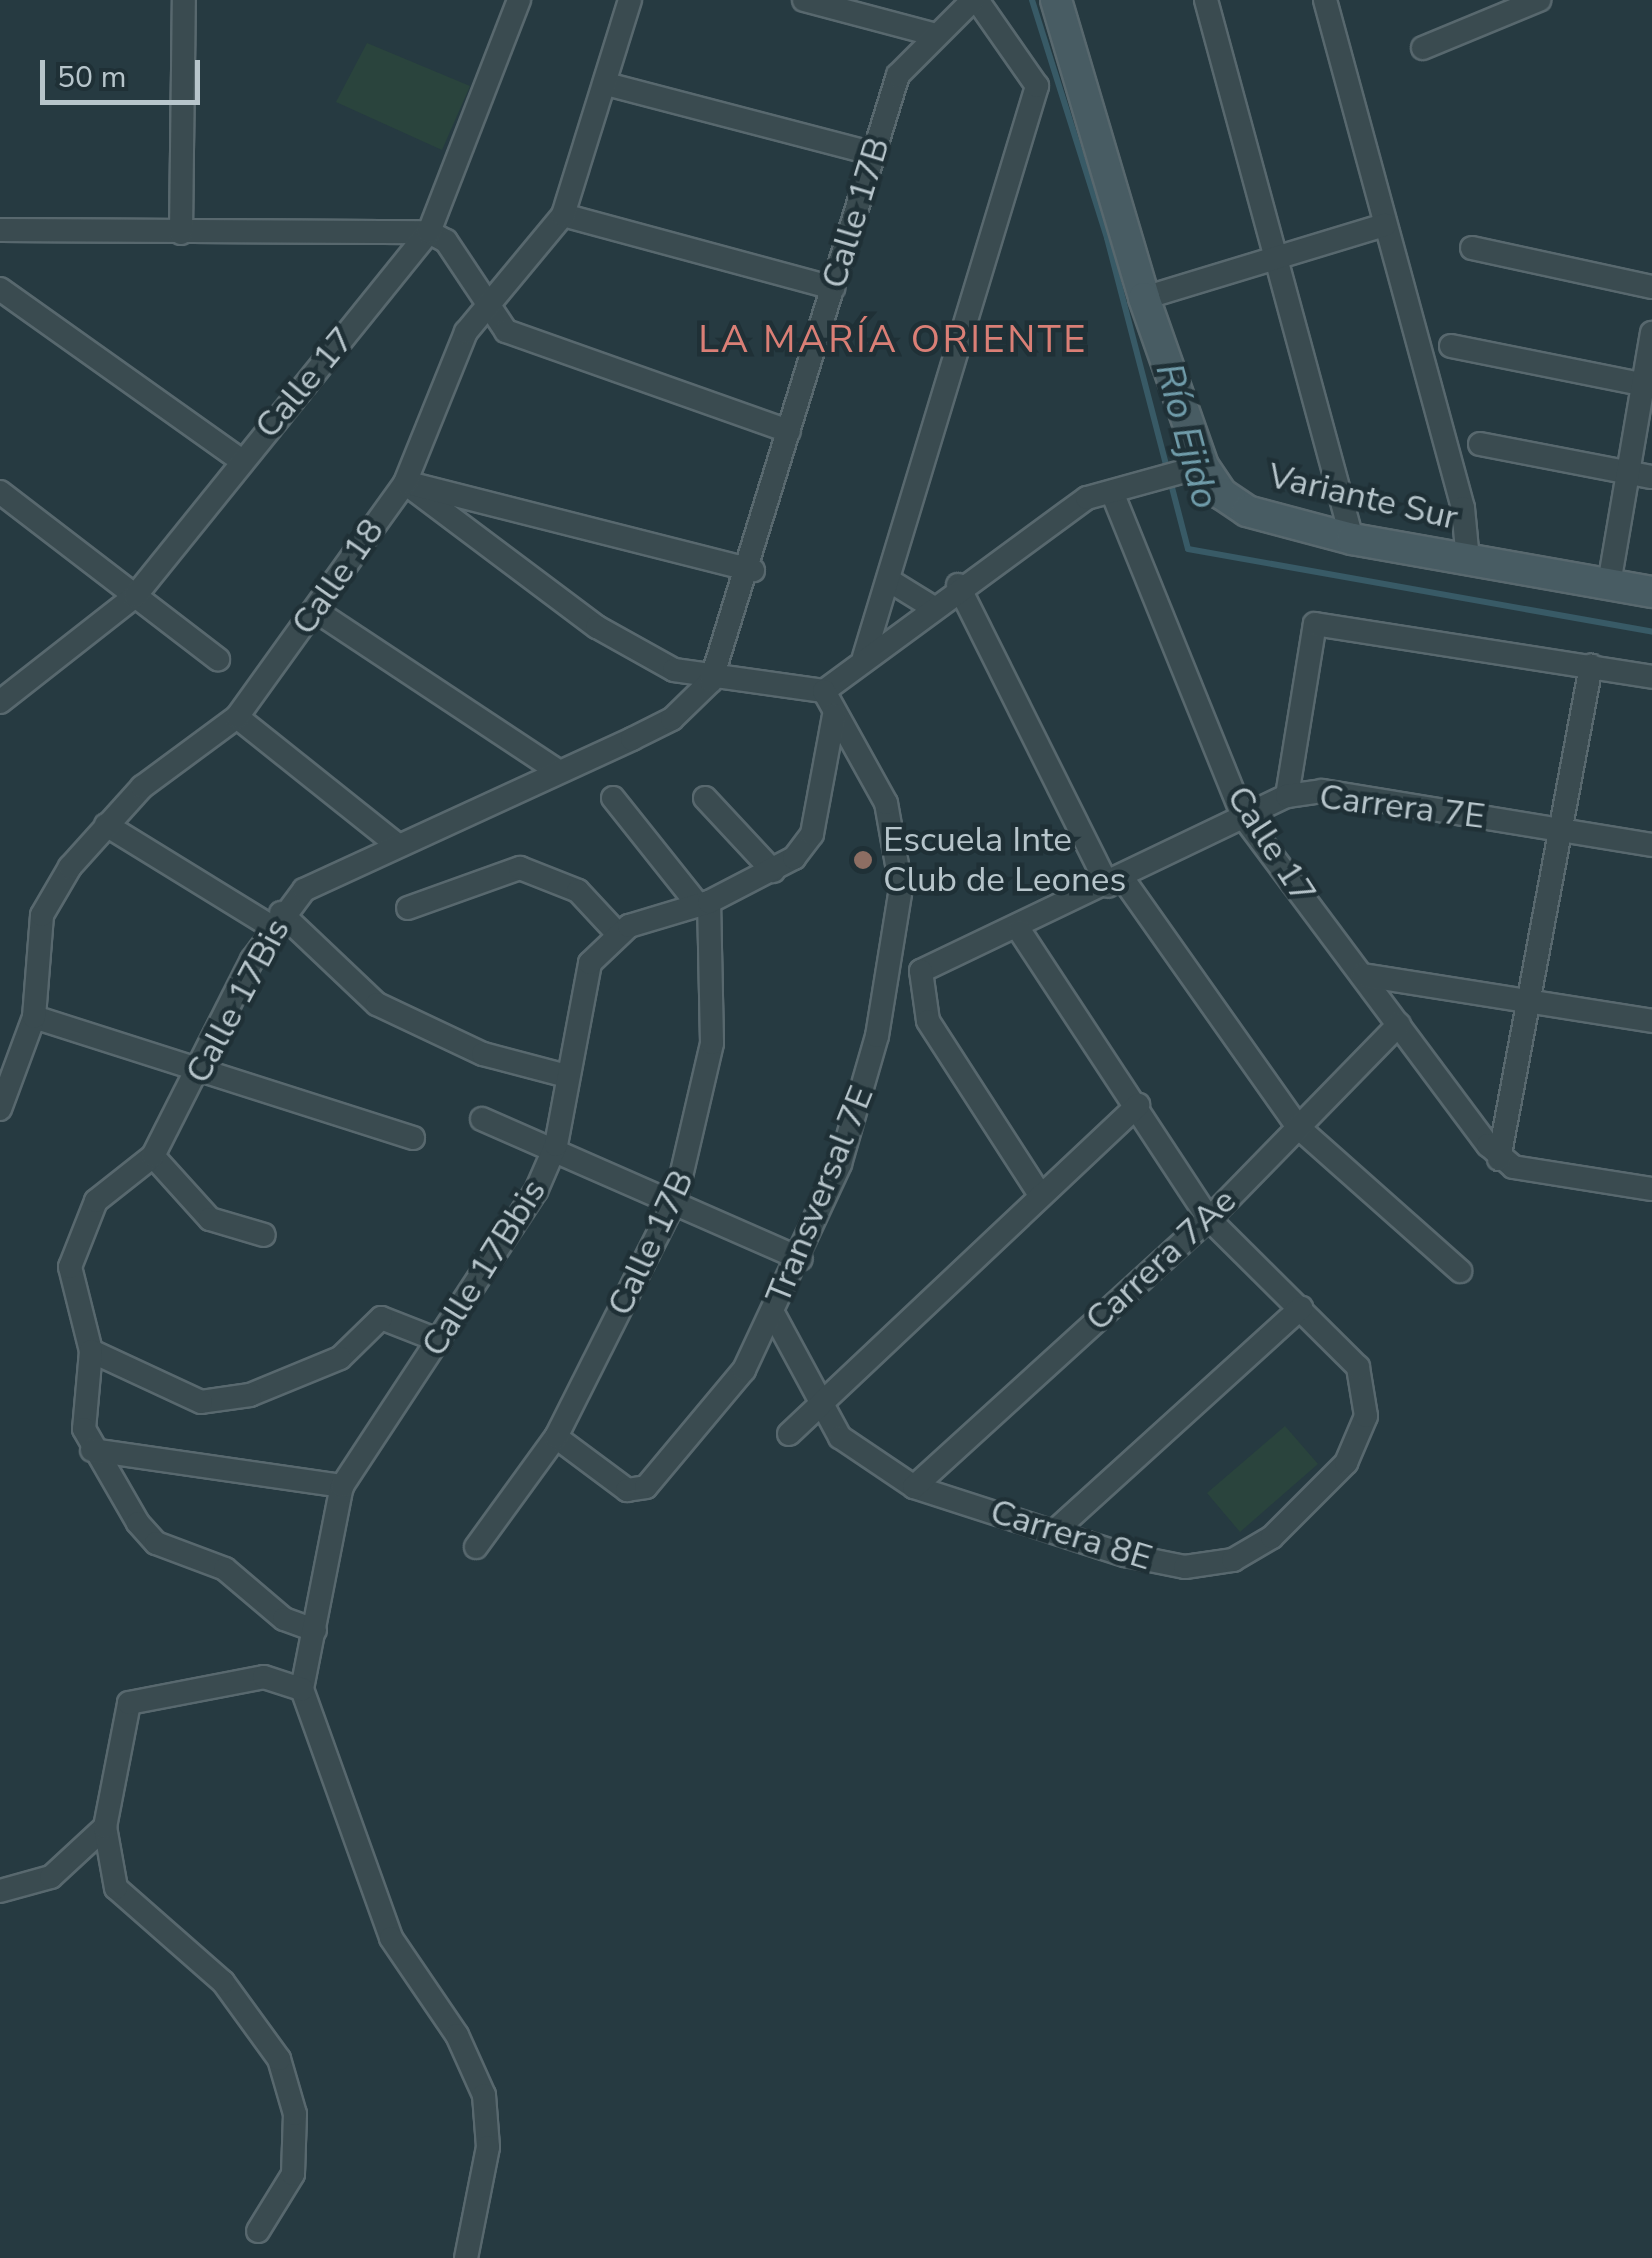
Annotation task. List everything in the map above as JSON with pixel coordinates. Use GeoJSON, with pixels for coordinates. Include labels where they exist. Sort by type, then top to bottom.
{"type":"FeatureCollection","features":[{"type":"Feature","properties":{"kind":"main road","name":"Variante Sur"},"geometry":{"type":"LineString","coordinates":[[1056,0],[1192,471],[1247,510],[1352,539],[1652,592]]}},
{"type":"Feature","properties":{"kind":"street"},"geometry":{"type":"LineString","coordinates":[[182,233],[184,0]]}},
{"type":"Feature","properties":{"kind":"street","name":"Calle 17"},"geometry":{"type":"LineString","coordinates":[[0,702],[135,596],[242,460],[437,237],[519,0]]}},
{"type":"Feature","properties":{"kind":"street","name":"Calle 18"},"geometry":{"type":"LineString","coordinates":[[0,1110],[34,1016],[42,915],[106,826],[236,717],[316,611],[405,482],[466,332],[489,310],[563,215],[630,0]]}},
{"type":"Feature","properties":{"kind":"street"},"geometry":{"type":"LineString","coordinates":[[804,0],[933,34]]}},
{"type":"Feature","properties":{"kind":"street"},"geometry":{"type":"LineString","coordinates":[[864,657],[1038,86],[975,0]]}},
{"type":"Feature","properties":{"kind":"street","name":"Calle 17B"},"geometry":{"type":"LineString","coordinates":[[712,681],[753,570],[789,432],[898,75],[933,34],[975,0]]}},
{"type":"Feature","properties":{"kind":"street"},"geometry":{"type":"LineString","coordinates":[[1206,0],[1272,258],[1352,539]]}},
{"type":"Feature","properties":{"kind":"street"},"geometry":{"type":"LineString","coordinates":[[1325,0],[1462,508],[1468,560]]}},
{"type":"Feature","properties":{"kind":"street"},"geometry":{"type":"LineString","coordinates":[[1423,48],[1538,0]]}},
{"type":"Feature","properties":{"kind":"street"},"geometry":{"type":"LineString","coordinates":[[606,84],[874,154]]}},
{"type":"Feature","properties":{"kind":"street"},"geometry":{"type":"LineString","coordinates":[[563,215],[833,288]]}},
{"type":"Feature","properties":{"kind":"street"},"geometry":{"type":"LineString","coordinates":[[1144,298],[1385,226]]}},
{"type":"Feature","properties":{"kind":"street"},"geometry":{"type":"LineString","coordinates":[[0,230],[437,237],[479,286],[489,310],[532,344],[789,432]]}},
{"type":"Feature","properties":{"kind":"street"},"geometry":{"type":"LineString","coordinates":[[1472,248],[1652,287]]}},
{"type":"Feature","properties":{"kind":"street"},"geometry":{"type":"LineString","coordinates":[[0,289],[242,460]]}},
{"type":"Feature","properties":{"kind":"street"},"geometry":{"type":"LineString","coordinates":[[1610,584],[1626,472],[1647,385],[1652,333]]}},
{"type":"Feature","properties":{"kind":"street"},"geometry":{"type":"LineString","coordinates":[[1451,346],[1647,385]]}},
{"type":"Feature","properties":{"kind":"street"},"geometry":{"type":"LineString","coordinates":[[1480,444],[1652,477]]}},
{"type":"Feature","properties":{"kind":"street"},"geometry":{"type":"LineString","coordinates":[[405,482],[597,627],[712,681],[824,691],[929,606],[1056,516],[1112,492],[1192,471]]}},
{"type":"Feature","properties":{"kind":"street"},"geometry":{"type":"LineString","coordinates":[[405,482],[753,570]]}},
{"type":"Feature","properties":{"kind":"street"},"geometry":{"type":"LineString","coordinates":[[0,492],[218,659]]}},
{"type":"Feature","properties":{"kind":"street","name":"Calle 17"},"geometry":{"type":"LineString","coordinates":[[1112,492],[1244,818],[1499,1159]]}},
{"type":"Feature","properties":{"kind":"street"},"geometry":{"type":"LineString","coordinates":[[890,581],[929,606]]}},
{"type":"Feature","properties":{"kind":"street"},"geometry":{"type":"LineString","coordinates":[[958,585],[1116,882],[1298,1127],[1460,1271]]}},
{"type":"Feature","properties":{"kind":"street"},"geometry":{"type":"LineString","coordinates":[[316,611],[556,770]]}},
{"type":"Feature","properties":{"kind":"street"},"geometry":{"type":"LineString","coordinates":[[1287,796],[1315,624],[1652,677]]}},
{"type":"Feature","properties":{"kind":"street"},"geometry":{"type":"LineString","coordinates":[[1590,666],[1499,1159],[1652,1189]]}},
{"type":"Feature","properties":{"kind":"street","name":"Calle 17Bis"},"geometry":{"type":"LineString","coordinates":[[91,1351],[70,1268],[96,1201],[152,1156],[202,1069],[277,920],[332,871],[672,718],[712,681]]}},
{"type":"Feature","properties":{"kind":"street","name":"Transversal 7E"},"geometry":{"type":"LineString","coordinates":[[556,1437],[638,1494],[716,1410],[774,1314],[801,1259],[863,1098],[895,953],[901,887],[886,803],[824,691]]}},
{"type":"Feature","properties":{"kind":"street"},"geometry":{"type":"LineString","coordinates":[[408,908],[520,868],[578,892],[618,934],[704,903],[772,870],[812,834],[834,715]]}},
{"type":"Feature","properties":{"kind":"street"},"geometry":{"type":"LineString","coordinates":[[236,717],[396,842]]}},
{"type":"Feature","properties":{"kind":"street","name":"Carrera 7E"},"geometry":{"type":"LineString","coordinates":[[921,971],[1020,931],[1287,796],[1322,791],[1652,845]]}},
{"type":"Feature","properties":{"kind":"street"},"geometry":{"type":"LineString","coordinates":[[613,798],[704,903]]}},
{"type":"Feature","properties":{"kind":"street"},"geometry":{"type":"LineString","coordinates":[[705,798],[772,870]]}},
{"type":"Feature","properties":{"kind":"street"},"geometry":{"type":"LineString","coordinates":[[106,826],[277,920],[377,1004],[483,1054],[566,1076]]}},
{"type":"Feature","properties":{"kind":"street","name":"Calle 17B"},"geometry":{"type":"LineString","coordinates":[[476,1547],[556,1437],[676,1198],[710,1062],[704,903]]}},
{"type":"Feature","properties":{"kind":"street"},"geometry":{"type":"LineString","coordinates":[[1020,931],[1138,1105],[1209,1219],[1301,1308],[1056,1530]]}},
{"type":"Feature","properties":{"kind":"street","name":"Calle 17Bbis"},"geometry":{"type":"LineString","coordinates":[[302,1689],[316,1630],[320,1558],[342,1486],[440,1341],[556,1145],[590,963],[618,934]]}},
{"type":"Feature","properties":{"kind":"street"},"geometry":{"type":"LineString","coordinates":[[895,953],[921,971],[928,1022],[1040,1195]]}},
{"type":"Feature","properties":{"kind":"street"},"geometry":{"type":"LineString","coordinates":[[1362,975],[1652,1020]]}},
{"type":"Feature","properties":{"kind":"street"},"geometry":{"type":"LineString","coordinates":[[34,1016],[413,1138]]}},
{"type":"Feature","properties":{"kind":"street","name":"Carrera 7Ae"},"geometry":{"type":"LineString","coordinates":[[914,1486],[1209,1219],[1399,1024]]}},
{"type":"Feature","properties":{"kind":"street"},"geometry":{"type":"LineString","coordinates":[[789,1434],[1138,1105]]}},
{"type":"Feature","properties":{"kind":"street"},"geometry":{"type":"LineString","coordinates":[[482,1118],[556,1145],[676,1198],[801,1259]]}},
{"type":"Feature","properties":{"kind":"street"},"geometry":{"type":"LineString","coordinates":[[152,1156],[210,1219],[264,1236]]}},
{"type":"Feature","properties":{"kind":"street","name":"Carrera 8E"},"geometry":{"type":"LineString","coordinates":[[774,1314],[817,1406],[840,1437],[914,1486],[1185,1567],[1233,1560],[1272,1537],[1346,1463],[1367,1390],[1358,1367],[1301,1308]]}},
{"type":"Feature","properties":{"kind":"street"},"geometry":{"type":"LineString","coordinates":[[316,1630],[284,1619],[225,1569],[156,1543],[92,1450],[81,1416],[91,1351],[201,1402],[250,1395],[328,1364],[382,1318],[440,1341]]}},
{"type":"Feature","properties":{"kind":"street"},"geometry":{"type":"LineString","coordinates":[[92,1450],[342,1486]]}},
{"type":"Feature","properties":{"kind":"street"},"geometry":{"type":"LineString","coordinates":[[258,2231],[293,2174],[294,2114],[278,2059],[222,1982],[116,1888],[105,1827],[129,1703],[264,1677],[302,1689],[392,1938],[457,2036],[484,2096],[488,2147],[466,2258]]}},
{"type":"Feature","properties":{"kind":"street"},"geometry":{"type":"LineString","coordinates":[[0,1890],[51,1878],[105,1827]]}},
{"type":"Feature","properties":{"kind":"green space"},"geometry":{"type":"Polygon","coordinates":[[[367,43],[470,86],[442,150],[336,102],[367,43]]]}},
{"type":"Feature","properties":{"kind":"green space"},"geometry":{"type":"Polygon","coordinates":[[[1285,1426],[1318,1464],[1240,1532],[1207,1493],[1285,1426]]]}},
{"type":"Feature","properties":{"kind":"waterway","name":"Río Ejido"},"geometry":{"type":"LineString","coordinates":[[1032,0],[1107,238],[1188,549],[1652,632]]}},
{"type":"Feature","properties":{"kind":"place","name":"Escuela Inte Club de Leones"},"geometry":{"type":"Point","coordinates":[863,860]}},
{"type":"Feature","properties":{"kind":"district","name":"LA MARÍA ORIENTE"},"geometry":{"type":"Point","coordinates":[893,340]}}]}
